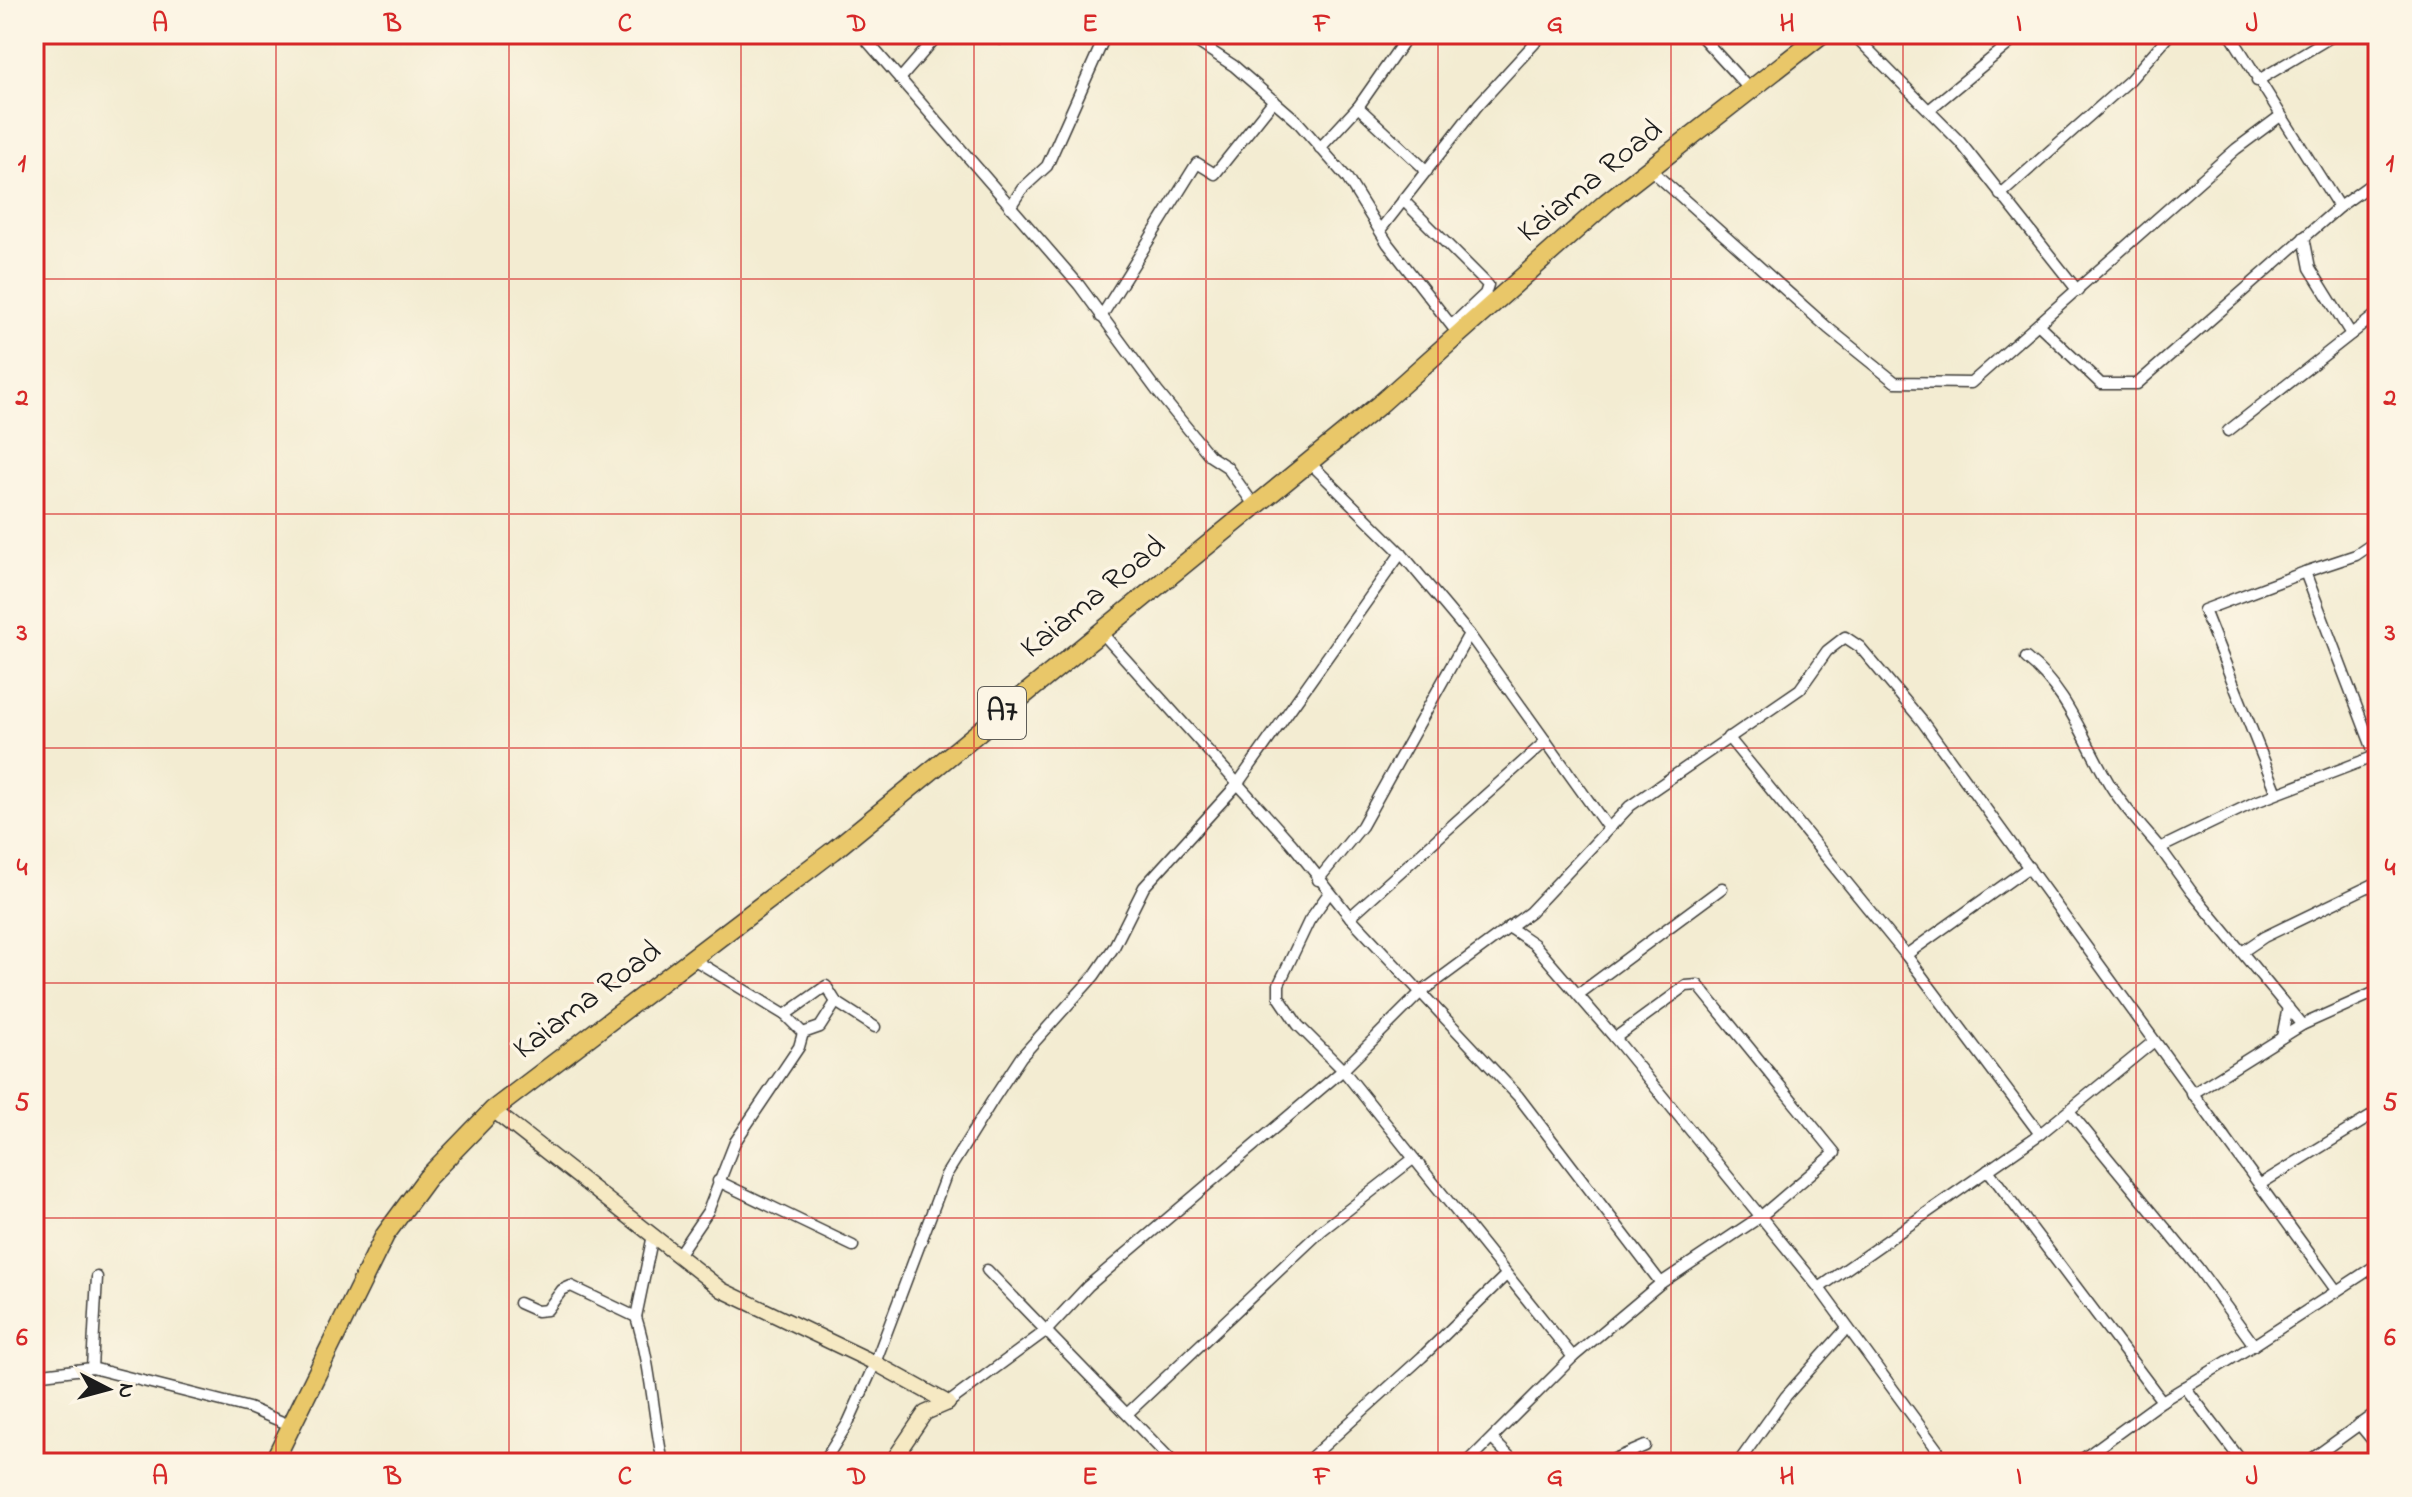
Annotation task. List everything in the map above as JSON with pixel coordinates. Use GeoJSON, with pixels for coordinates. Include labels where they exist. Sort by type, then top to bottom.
{"type":"FeatureCollection","features":[{"type":"Feature","properties":{"kind":"highway","name":"Kaiama Road"},"geometry":{"type":"LineString","coordinates":[[273,1463],[385,1235],[427,1178],[493,1110],[833,851],[1309,462],[1455,329],[1607,202],[1752,92],[1822,34]]}},
{"type":"Feature","properties":{"kind":"street"},"geometry":{"type":"LineString","coordinates":[[861,34],[1079,285],[1157,391],[1210,456],[1227,467],[1254,505]]}},
{"type":"Feature","properties":{"kind":"street"},"geometry":{"type":"LineString","coordinates":[[900,79],[939,34]]}},
{"type":"Feature","properties":{"kind":"street"},"geometry":{"type":"LineString","coordinates":[[1010,207],[1022,189],[1047,166],[1106,34]]}},
{"type":"Feature","properties":{"kind":"street"},"geometry":{"type":"LineString","coordinates":[[1185,34],[1234,66],[1274,100],[1320,148],[1347,178],[1380,230],[1455,329],[1485,294],[1488,285],[1403,200]]}},
{"type":"Feature","properties":{"kind":"street"},"geometry":{"type":"LineString","coordinates":[[1320,148],[1358,107],[1409,34]]}},
{"type":"Feature","properties":{"kind":"street"},"geometry":{"type":"LineString","coordinates":[[1380,230],[1478,105],[1543,34]]}},
{"type":"Feature","properties":{"kind":"street"},"geometry":{"type":"LineString","coordinates":[[1699,34],[1752,92]]}},
{"type":"Feature","properties":{"kind":"street"},"geometry":{"type":"LineString","coordinates":[[1853,34],[1960,142],[2078,291]]}},
{"type":"Feature","properties":{"kind":"street"},"geometry":{"type":"LineString","coordinates":[[1930,109],[2021,34]]}},
{"type":"Feature","properties":{"kind":"street"},"geometry":{"type":"LineString","coordinates":[[2000,195],[2130,80],[2170,34]]}},
{"type":"Feature","properties":{"kind":"street"},"geometry":{"type":"LineString","coordinates":[[2230,34],[2279,117],[2339,207]]}},
{"type":"Feature","properties":{"kind":"street"},"geometry":{"type":"LineString","coordinates":[[2257,81],[2336,34]]}},
{"type":"Feature","properties":{"kind":"street"},"geometry":{"type":"LineString","coordinates":[[1101,317],[1197,163],[1215,174],[1274,100]]}},
{"type":"Feature","properties":{"kind":"street"},"geometry":{"type":"LineString","coordinates":[[1358,107],[1427,171]]}},
{"type":"Feature","properties":{"kind":"street"},"geometry":{"type":"LineString","coordinates":[[1651,170],[1794,299],[1895,382],[1971,383],[2236,149],[2279,117]]}},
{"type":"Feature","properties":{"kind":"street"},"geometry":{"type":"LineString","coordinates":[[2039,325],[2101,384],[2137,384],[2339,207],[2378,179]]}},
{"type":"Feature","properties":{"kind":"street"},"geometry":{"type":"LineString","coordinates":[[2304,237],[2310,268],[2351,334]]}},
{"type":"Feature","properties":{"kind":"street"},"geometry":{"type":"LineString","coordinates":[[2228,431],[2378,313]]}},
{"type":"Feature","properties":{"kind":"street"},"geometry":{"type":"LineString","coordinates":[[1309,462],[1401,553],[1469,634],[1608,828]]}},
{"type":"Feature","properties":{"kind":"street"},"geometry":{"type":"LineString","coordinates":[[2277,793],[2204,610],[2356,555],[2378,540]]}},
{"type":"Feature","properties":{"kind":"street"},"geometry":{"type":"LineString","coordinates":[[823,1463],[848,1423],[875,1363],[946,1175],[1021,1057],[1094,976],[1114,947],[1144,887],[1236,786],[1401,553]]}},
{"type":"Feature","properties":{"kind":"street"},"geometry":{"type":"LineString","coordinates":[[2160,848],[2277,793],[2377,755],[2305,572]]}},
{"type":"Feature","properties":{"kind":"street"},"geometry":{"type":"LineString","coordinates":[[1101,632],[1236,786],[1292,844],[1329,893],[1419,994],[1518,1096],[1661,1283]]}},
{"type":"Feature","properties":{"kind":"street"},"geometry":{"type":"LineString","coordinates":[[1318,880],[1362,826],[1469,634]]}},
{"type":"Feature","properties":{"kind":"street"},"geometry":{"type":"LineString","coordinates":[[891,1463],[925,1413],[948,1403],[1047,1330],[1088,1286],[1343,1070],[1419,994],[1530,912],[1630,806],[1800,689],[1837,641],[1845,637],[1852,638],[1922,721],[2336,1290]]}},
{"type":"Feature","properties":{"kind":"street"},"geometry":{"type":"LineString","coordinates":[[2026,658],[2049,676],[2064,696],[2111,786],[2302,1025]]}},
{"type":"Feature","properties":{"kind":"street"},"geometry":{"type":"LineString","coordinates":[[1728,737],[1906,955],[2040,1134]]}},
{"type":"Feature","properties":{"kind":"street"},"geometry":{"type":"LineString","coordinates":[[1350,917],[1546,741]]}},
{"type":"Feature","properties":{"kind":"street"},"geometry":{"type":"LineString","coordinates":[[1906,955],[2029,867]]}},
{"type":"Feature","properties":{"kind":"street"},"geometry":{"type":"LineString","coordinates":[[2242,952],[2264,937],[2378,882]]}},
{"type":"Feature","properties":{"kind":"street"},"geometry":{"type":"LineString","coordinates":[[1579,994],[1722,888]]}},
{"type":"Feature","properties":{"kind":"street"},"geometry":{"type":"LineString","coordinates":[[1329,893],[1303,932],[1278,990],[1279,997],[1298,1025],[1343,1070],[1573,1357]]}},
{"type":"Feature","properties":{"kind":"street"},"geometry":{"type":"LineString","coordinates":[[1509,927],[1534,944],[1615,1038],[1819,1288],[1846,1329],[1947,1463]]}},
{"type":"Feature","properties":{"kind":"street"},"geometry":{"type":"LineString","coordinates":[[693,959],[785,1015],[803,1033],[812,1033],[820,1027],[836,1002]]}},
{"type":"Feature","properties":{"kind":"street"},"geometry":{"type":"LineString","coordinates":[[1467,1463],[1573,1357],[1661,1283],[1760,1217],[1835,1153],[1698,985],[1686,986],[1615,1038]]}},
{"type":"Feature","properties":{"kind":"street"},"geometry":{"type":"LineString","coordinates":[[785,1015],[822,987],[831,990],[836,1002],[875,1027]]}},
{"type":"Feature","properties":{"kind":"street"},"geometry":{"type":"LineString","coordinates":[[2192,1094],[2302,1025],[2378,991]]}},
{"type":"Feature","properties":{"kind":"street"},"geometry":{"type":"LineString","coordinates":[[2282,1037],[2288,1007]]}},
{"type":"Feature","properties":{"kind":"street"},"geometry":{"type":"LineString","coordinates":[[678,1255],[708,1211],[735,1142],[799,1047],[803,1033]]}},
{"type":"Feature","properties":{"kind":"street"},"geometry":{"type":"LineString","coordinates":[[1819,1288],[2040,1134],[2153,1042]]}},
{"type":"Feature","properties":{"kind":"street"},"geometry":{"type":"LineString","coordinates":[[493,1110],[722,1290],[875,1363],[948,1403]]}},
{"type":"Feature","properties":{"kind":"street"},"geometry":{"type":"LineString","coordinates":[[2069,1111],[2198,1268],[2254,1345]]}},
{"type":"Feature","properties":{"kind":"street"},"geometry":{"type":"LineString","coordinates":[[2259,1185],[2378,1112]]}},
{"type":"Feature","properties":{"kind":"street"},"geometry":{"type":"LineString","coordinates":[[1128,1413],[1321,1231],[1413,1159]]}},
{"type":"Feature","properties":{"kind":"street"},"geometry":{"type":"LineString","coordinates":[[1988,1170],[2162,1401]]}},
{"type":"Feature","properties":{"kind":"street"},"geometry":{"type":"LineString","coordinates":[[718,1181],[853,1246]]}},
{"type":"Feature","properties":{"kind":"street"},"geometry":{"type":"LineString","coordinates":[[653,1235],[636,1317],[646,1347],[650,1402],[663,1463]]}},
{"type":"Feature","properties":{"kind":"street"},"geometry":{"type":"LineString","coordinates":[[2084,1461],[2162,1401],[2378,1264]]}},
{"type":"Feature","properties":{"kind":"street"},"geometry":{"type":"LineString","coordinates":[[987,1270],[1174,1463]]}},
{"type":"Feature","properties":{"kind":"street"},"geometry":{"type":"LineString","coordinates":[[1305,1463],[1506,1275]]}},
{"type":"Feature","properties":{"kind":"street"},"geometry":{"type":"LineString","coordinates":[[92,1368],[97,1277]]}},
{"type":"Feature","properties":{"kind":"street"},"geometry":{"type":"LineString","coordinates":[[519,1303],[537,1311],[547,1310],[562,1290],[571,1286],[636,1317]]}},
{"type":"Feature","properties":{"kind":"street"},"geometry":{"type":"LineString","coordinates":[[1738,1463],[1786,1396],[1846,1329]]}},
{"type":"Feature","properties":{"kind":"street"},"geometry":{"type":"LineString","coordinates":[[34,1375],[92,1368],[249,1408],[292,1426]]}},
{"type":"Feature","properties":{"kind":"street"},"geometry":{"type":"LineString","coordinates":[[2185,1387],[2243,1463]]}},
{"type":"Feature","properties":{"kind":"street"},"geometry":{"type":"LineString","coordinates":[[2306,1463],[2378,1411]]}},
{"type":"Feature","properties":{"kind":"street"},"geometry":{"type":"LineString","coordinates":[[2359,1424],[2378,1447]]}},
{"type":"Feature","properties":{"kind":"street"},"geometry":{"type":"LineString","coordinates":[[1493,1440],[1516,1463]]}},
{"type":"Feature","properties":{"kind":"street"},"geometry":{"type":"LineString","coordinates":[[1605,1463],[1645,1446]]}}]}
